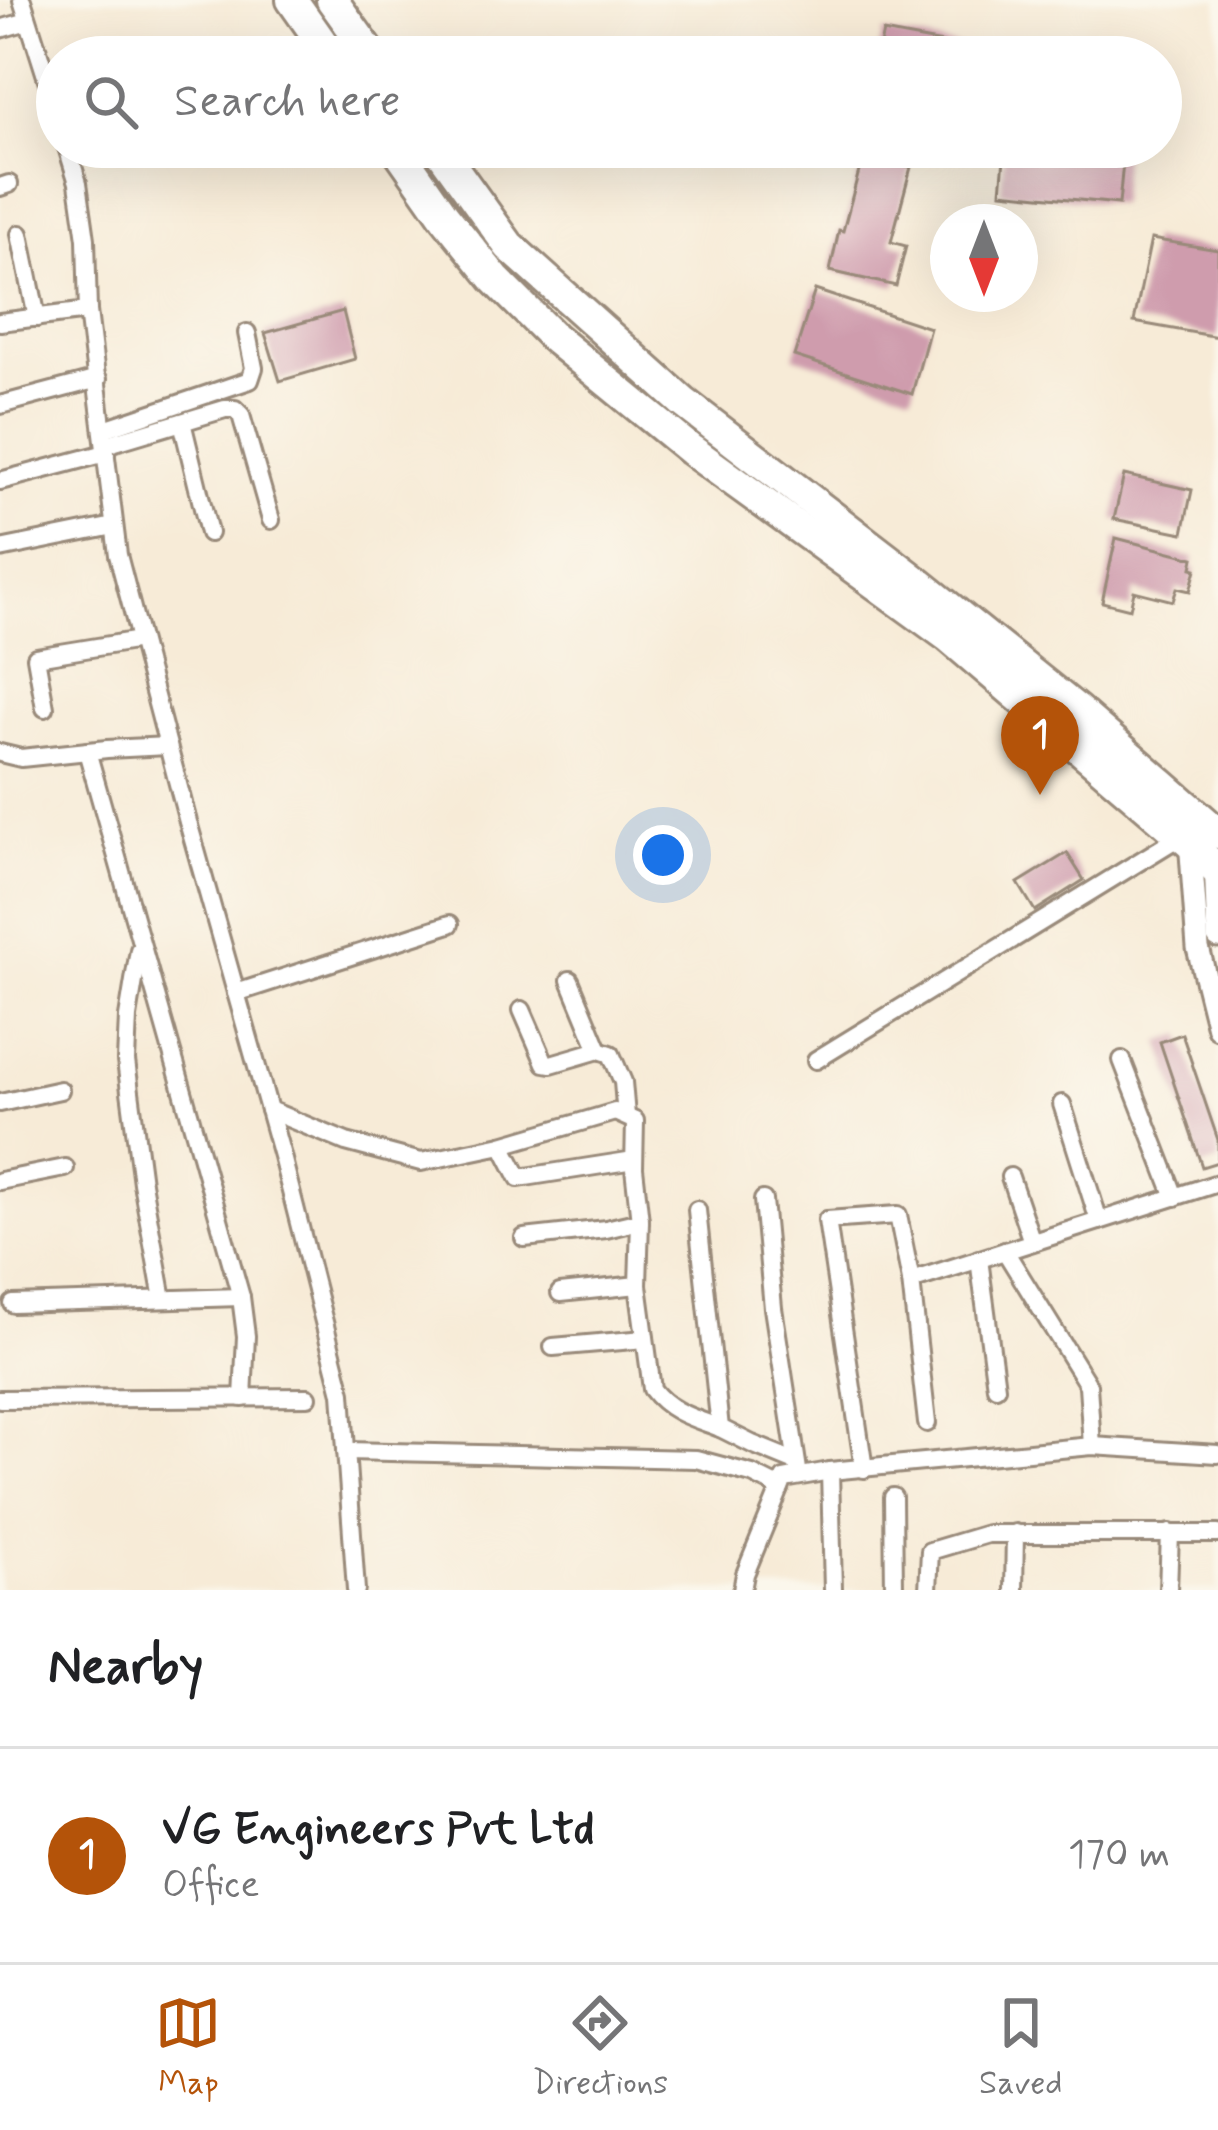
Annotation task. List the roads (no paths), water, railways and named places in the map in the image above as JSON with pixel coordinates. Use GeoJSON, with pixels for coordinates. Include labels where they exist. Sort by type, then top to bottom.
{"type":"FeatureCollection","features":[{"type":"Feature","properties":{"kind":"highway"},"geometry":{"type":"LineString","coordinates":[[292,0],[317,36]]}},
{"type":"Feature","properties":{"kind":"highway"},"geometry":{"type":"LineString","coordinates":[[332,0],[358,36]]}},
{"type":"Feature","properties":{"kind":"highway"},"geometry":{"type":"LineString","coordinates":[[411,168],[495,278],[554,338],[691,450],[949,637],[1199,830]]}},
{"type":"Feature","properties":{"kind":"highway"},"geometry":{"type":"LineString","coordinates":[[453,168],[509,246],[683,402],[1076,710],[1199,830],[1217,871]]}},
{"type":"Feature","properties":{"kind":"street"},"geometry":{"type":"LineString","coordinates":[[22,0],[36,46]]}},
{"type":"Feature","properties":{"kind":"street"},"geometry":{"type":"LineString","coordinates":[[0,29],[28,21]]}},
{"type":"Feature","properties":{"kind":"street"},"geometry":{"type":"LineString","coordinates":[[74,168],[86,239],[88,311],[118,555],[342,1394],[356,1590]]}},
{"type":"Feature","properties":{"kind":"street"},"geometry":{"type":"LineString","coordinates":[[20,234],[37,318]]}},
{"type":"Feature","properties":{"kind":"street"},"geometry":{"type":"LineString","coordinates":[[0,322],[88,311]]}},
{"type":"Feature","properties":{"kind":"street"},"geometry":{"type":"LineString","coordinates":[[0,481],[250,380],[254,368],[247,333]]}},
{"type":"Feature","properties":{"kind":"street"},"geometry":{"type":"LineString","coordinates":[[0,405],[98,379]]}},
{"type":"Feature","properties":{"kind":"street"},"geometry":{"type":"LineString","coordinates":[[105,442],[235,410],[241,415],[271,520]]}},
{"type":"Feature","properties":{"kind":"street"},"geometry":{"type":"LineString","coordinates":[[182,422],[208,533]]}},
{"type":"Feature","properties":{"kind":"street"},"geometry":{"type":"LineString","coordinates":[[0,549],[114,526]]}},
{"type":"Feature","properties":{"kind":"street"},"geometry":{"type":"LineString","coordinates":[[45,708],[36,657],[140,640]]}},
{"type":"Feature","properties":{"kind":"street"},"geometry":{"type":"LineString","coordinates":[[0,753],[21,758],[168,746]]}},
{"type":"Feature","properties":{"kind":"street"},"geometry":{"type":"LineString","coordinates":[[87,751],[241,1297],[246,1336],[243,1398]]}},
{"type":"Feature","properties":{"kind":"street"},"geometry":{"type":"LineString","coordinates":[[1199,830],[1198,948],[1218,1028]]}},
{"type":"Feature","properties":{"kind":"street"},"geometry":{"type":"LineString","coordinates":[[816,1060],[1199,830]]}},
{"type":"Feature","properties":{"kind":"street"},"geometry":{"type":"LineString","coordinates":[[1217,871],[1218,937]]}},
{"type":"Feature","properties":{"kind":"street"},"geometry":{"type":"LineString","coordinates":[[236,993],[450,924]]}},
{"type":"Feature","properties":{"kind":"street"},"geometry":{"type":"LineString","coordinates":[[140,944],[126,1061],[163,1299]]}},
{"type":"Feature","properties":{"kind":"street"},"geometry":{"type":"LineString","coordinates":[[570,980],[599,1050]]}},
{"type":"Feature","properties":{"kind":"street"},"geometry":{"type":"LineString","coordinates":[[522,1010],[545,1063],[599,1050],[611,1054],[625,1089],[626,1116]]}},
{"type":"Feature","properties":{"kind":"street"},"geometry":{"type":"LineString","coordinates":[[1122,1060],[1174,1197]]}},
{"type":"Feature","properties":{"kind":"street"},"geometry":{"type":"LineString","coordinates":[[0,1103],[59,1090]]}},
{"type":"Feature","properties":{"kind":"street"},"geometry":{"type":"LineString","coordinates":[[1062,1104],[1100,1221]]}},
{"type":"Feature","properties":{"kind":"street"},"geometry":{"type":"LineString","coordinates":[[269,1110],[346,1142],[421,1162],[502,1145],[615,1112],[635,1121],[638,1285],[652,1389],[676,1411],[720,1428],[798,1470],[830,1472],[1092,1446],[1218,1454]]}},
{"type":"Feature","properties":{"kind":"street"},"geometry":{"type":"LineString","coordinates":[[502,1145],[518,1178],[634,1160]]}},
{"type":"Feature","properties":{"kind":"street"},"geometry":{"type":"LineString","coordinates":[[0,1181],[64,1168]]}},
{"type":"Feature","properties":{"kind":"street"},"geometry":{"type":"LineString","coordinates":[[1010,1178],[1032,1242]]}},
{"type":"Feature","properties":{"kind":"street"},"geometry":{"type":"LineString","coordinates":[[910,1281],[1218,1183]]}},
{"type":"Feature","properties":{"kind":"street"},"geometry":{"type":"LineString","coordinates":[[763,1200],[773,1308],[798,1470]]}},
{"type":"Feature","properties":{"kind":"street"},"geometry":{"type":"LineString","coordinates":[[697,1210],[720,1428]]}},
{"type":"Feature","properties":{"kind":"street"},"geometry":{"type":"LineString","coordinates":[[864,1469],[827,1220],[898,1215],[927,1423]]}},
{"type":"Feature","properties":{"kind":"street"},"geometry":{"type":"LineString","coordinates":[[524,1238],[640,1221]]}},
{"type":"Feature","properties":{"kind":"street"},"geometry":{"type":"LineString","coordinates":[[1005,1251],[1088,1385],[1092,1446]]}},
{"type":"Feature","properties":{"kind":"street"},"geometry":{"type":"LineString","coordinates":[[979,1259],[996,1387]]}},
{"type":"Feature","properties":{"kind":"street"},"geometry":{"type":"LineString","coordinates":[[560,1293],[638,1285]]}},
{"type":"Feature","properties":{"kind":"street"},"geometry":{"type":"LineString","coordinates":[[13,1304],[241,1297]]}},
{"type":"Feature","properties":{"kind":"street"},"geometry":{"type":"LineString","coordinates":[[553,1347],[645,1340]]}},
{"type":"Feature","properties":{"kind":"street"},"geometry":{"type":"LineString","coordinates":[[0,1399],[308,1397]]}},
{"type":"Feature","properties":{"kind":"street"},"geometry":{"type":"LineString","coordinates":[[346,1451],[696,1459],[752,1474],[780,1488]]}},
{"type":"Feature","properties":{"kind":"street"},"geometry":{"type":"LineString","coordinates":[[742,1590],[784,1478],[798,1470]]}},
{"type":"Feature","properties":{"kind":"street"},"geometry":{"type":"LineString","coordinates":[[830,1472],[833,1590]]}},
{"type":"Feature","properties":{"kind":"street"},"geometry":{"type":"LineString","coordinates":[[893,1497],[894,1590]]}},
{"type":"Feature","properties":{"kind":"street"},"geometry":{"type":"LineString","coordinates":[[1014,1590],[1015,1533]]}},
{"type":"Feature","properties":{"kind":"street"},"geometry":{"type":"LineString","coordinates":[[1168,1590],[1170,1533]]}},
{"type":"Feature","properties":{"kind":"street"},"geometry":{"type":"LineString","coordinates":[[928,1590],[930,1551],[987,1534],[1218,1534]]}},
{"type":"Feature","properties":{"kind":"place","name":"VG Engineers Pvt Ltd"},"geometry":{"type":"Point","coordinates":[1040,795]}}]}
